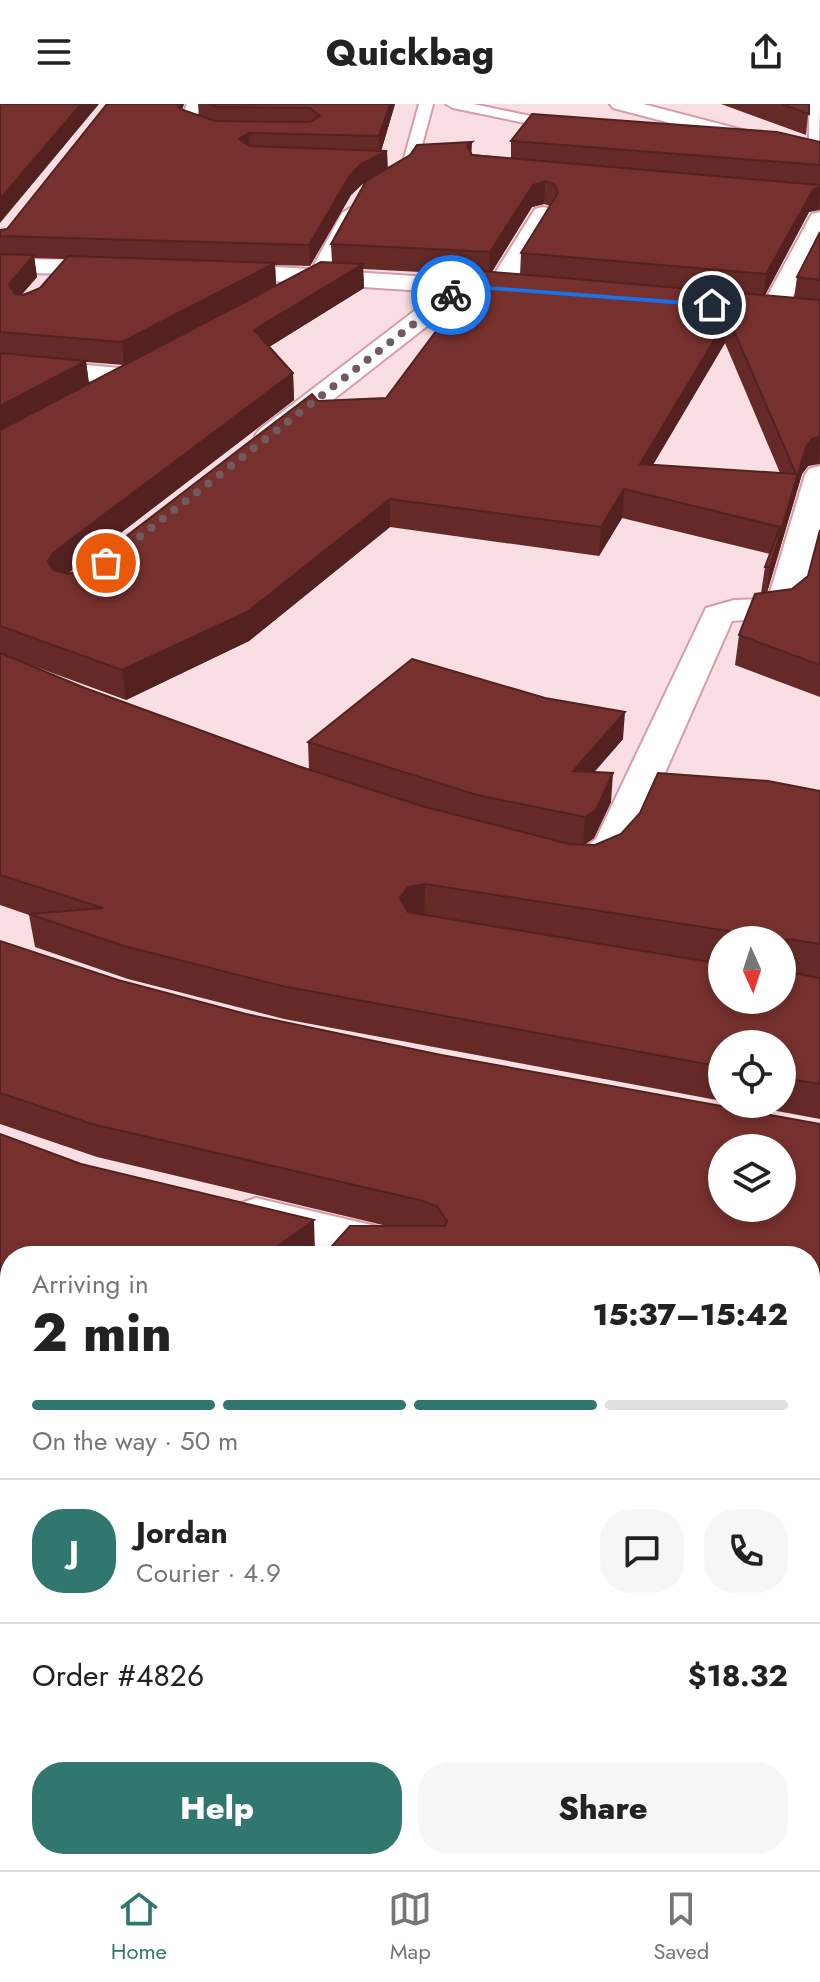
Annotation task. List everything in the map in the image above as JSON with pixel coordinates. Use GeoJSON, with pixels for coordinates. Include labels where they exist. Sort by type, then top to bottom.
{"type":"FeatureCollection","features":[{"type":"Feature","properties":{"kind":"street"},"geometry":{"type":"LineString","coordinates":[[620,104],[820,156]]}},
{"type":"Feature","properties":{"kind":"street"},"geometry":{"type":"LineString","coordinates":[[678,104],[820,140],[819,104]]}},
{"type":"Feature","properties":{"kind":"street"},"geometry":{"type":"LineString","coordinates":[[498,288],[543,214]]}},
{"type":"Feature","properties":{"kind":"street"},"geometry":{"type":"LineString","coordinates":[[773,310],[820,219]]}},
{"type":"Feature","properties":{"kind":"street"},"geometry":{"type":"LineString","coordinates":[[0,266],[145,267]]}},
{"type":"Feature","properties":{"kind":"street"},"geometry":{"type":"LineString","coordinates":[[44,287],[62,267]]}},
{"type":"Feature","properties":{"kind":"street"},"geometry":{"type":"LineString","coordinates":[[193,269],[559,293]]}},
{"type":"Feature","properties":{"kind":"street"},"geometry":{"type":"LineString","coordinates":[[276,297],[316,276]]}},
{"type":"Feature","properties":{"kind":"street"},"geometry":{"type":"LineString","coordinates":[[252,450],[463,286]]}},
{"type":"Feature","properties":{"kind":"street"},"geometry":{"type":"LineString","coordinates":[[742,308],[804,314]]}},
{"type":"Feature","properties":{"kind":"street"},"geometry":{"type":"LineString","coordinates":[[90,399],[157,363]]}},
{"type":"Feature","properties":{"kind":"street"},"geometry":{"type":"LineString","coordinates":[[0,365],[130,377]]}},
{"type":"Feature","properties":{"kind":"street"},"geometry":{"type":"LineString","coordinates":[[543,855],[589,862],[605,854],[614,843],[718,615],[733,610],[771,610],[783,605],[820,475]]}},
{"type":"Feature","properties":{"kind":"street"},"geometry":{"type":"LineString","coordinates":[[207,1205],[377,1246]]}},
{"type":"Feature","properties":{"kind":"lane"},"geometry":{"type":"LineString","coordinates":[[194,104],[187,122],[205,131],[227,133]]}},
{"type":"Feature","properties":{"kind":"lane"},"geometry":{"type":"LineString","coordinates":[[376,187],[393,179],[426,104]]}},
{"type":"Feature","properties":{"kind":"lane"},"geometry":{"type":"LineString","coordinates":[[453,104],[579,130]]}},
{"type":"Feature","properties":{"kind":"lane"},"geometry":{"type":"LineString","coordinates":[[316,276],[358,200]]}},
{"type":"Feature","properties":{"kind":"building"},"geometry":{"type":"Polygon","coordinates":[[[0,104],[81,104],[0,199],[0,104]]]}},
{"type":"Feature","properties":{"kind":"building"},"geometry":{"type":"Polygon","coordinates":[[[107,104],[177,104],[180,109],[215,121],[310,122],[320,116],[310,108],[217,107],[209,104],[390,104],[379,136],[249,133],[239,139],[249,146],[387,151],[361,164],[350,175],[309,245],[0,236],[0,230],[7,229],[107,104]]]}},
{"type":"Feature","properties":{"kind":"building"},"geometry":{"type":"Polygon","coordinates":[[[782,104],[809,104],[809,114],[782,104]]]}},
{"type":"Feature","properties":{"kind":"building"},"geometry":{"type":"Polygon","coordinates":[[[532,114],[777,132],[820,142],[820,165],[511,141],[532,114]]]}},
{"type":"Feature","properties":{"kind":"building"},"geometry":{"type":"Polygon","coordinates":[[[472,142],[467,146],[472,155],[820,187],[813,190],[766,274],[521,253],[558,193],[555,185],[545,181],[533,185],[490,252],[331,244],[366,181],[410,155],[417,145],[472,142]]]}},
{"type":"Feature","properties":{"kind":"building"},"geometry":{"type":"Polygon","coordinates":[[[820,232],[820,280],[797,277],[820,232]]]}},
{"type":"Feature","properties":{"kind":"building"},"geometry":{"type":"Polygon","coordinates":[[[0,254],[34,255],[9,284],[15,294],[24,295],[40,288],[68,256],[275,263],[122,342],[0,332],[0,254]]]}},
{"type":"Feature","properties":{"kind":"building"},"geometry":{"type":"Polygon","coordinates":[[[321,262],[363,264],[254,330],[293,373],[54,552],[48,561],[53,570],[67,574],[82,570],[312,394],[318,401],[386,398],[481,271],[820,300],[820,437],[812,439],[806,447],[770,567],[765,567],[780,527],[624,489],[601,527],[390,499],[247,612],[122,670],[0,626],[0,430],[321,262]],[[728,317],[640,464],[796,474],[728,317]]]}},
{"type":"Feature","properties":{"kind":"building"},"geometry":{"type":"Polygon","coordinates":[[[0,353],[86,361],[0,406],[0,353]]]}},
{"type":"Feature","properties":{"kind":"building"},"geometry":{"type":"Polygon","coordinates":[[[820,530],[820,665],[739,635],[755,594],[792,589],[808,576],[820,530]]]}},
{"type":"Feature","properties":{"kind":"building"},"geometry":{"type":"Polygon","coordinates":[[[0,653],[85,688],[298,766],[422,806],[569,844],[595,845],[621,834],[640,813],[658,773],[768,781],[820,791],[820,944],[796,940],[796,926],[708,928],[425,884],[408,887],[400,898],[408,912],[708,962],[708,1014],[796,1014],[796,974],[820,978],[820,1084],[796,1080],[796,1030],[708,1030],[708,1064],[282,986],[124,946],[29,914],[103,908],[0,875],[0,653]]]}},
{"type":"Feature","properties":{"kind":"building"},"geometry":{"type":"Polygon","coordinates":[[[412,659],[545,698],[625,712],[573,771],[613,773],[596,810],[585,817],[477,795],[308,742],[412,659]]]}},
{"type":"Feature","properties":{"kind":"building"},"geometry":{"type":"Polygon","coordinates":[[[0,941],[118,980],[246,1014],[441,1055],[708,1104],[708,1118],[787,1118],[820,1124],[820,1246],[332,1246],[350,1226],[445,1226],[447,1221],[437,1206],[92,1124],[0,1093],[0,941]]]}},
{"type":"Feature","properties":{"kind":"building"},"geometry":{"type":"Polygon","coordinates":[[[0,1134],[81,1164],[314,1220],[278,1246],[0,1246],[0,1134]]]}},
{"type":"Feature","properties":{"kind":"way so far"},"geometry":{"type":"LineString","coordinates":[[106,563],[451,295]]}},
{"type":"Feature","properties":{"kind":"route"},"geometry":{"type":"LineString","coordinates":[[451,295],[463,286],[712,305]]}}]}
